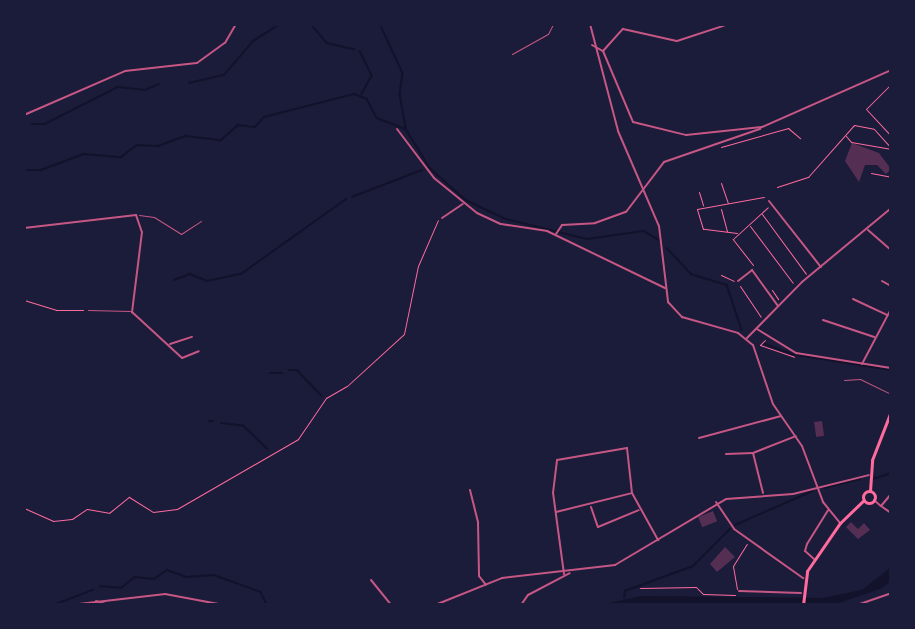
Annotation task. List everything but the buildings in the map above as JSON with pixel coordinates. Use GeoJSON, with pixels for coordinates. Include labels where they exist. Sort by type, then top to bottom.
{"type":"FeatureCollection","features":[{"type":"Feature","properties":{"kind":"main road"},"geometry":{"type":"LineString","coordinates":[[864,500],[874,500],[870,491],[869,475],[891,411]]}},
{"type":"Feature","properties":{"kind":"main road"},"geometry":{"type":"LineString","coordinates":[[803,605],[801,594],[803,578],[814,559],[840,523],[870,491]]}},
{"type":"Feature","properties":{"kind":"street"},"geometry":{"type":"LineString","coordinates":[[24,115],[125,71],[203,61],[225,43],[236,24]]}},
{"type":"Feature","properties":{"kind":"street"},"geometry":{"type":"LineString","coordinates":[[590,24],[592,45],[618,131],[661,232],[664,288],[668,302],[682,317],[747,338],[761,358],[781,416],[796,436],[816,488],[828,510],[840,523]]}},
{"type":"Feature","properties":{"kind":"street"},"geometry":{"type":"LineString","coordinates":[[603,51],[623,29],[677,41],[729,24]]}},
{"type":"Feature","properties":{"kind":"street"},"geometry":{"type":"LineString","coordinates":[[592,45],[603,51],[626,112],[637,124],[686,135],[762,127]]}},
{"type":"Feature","properties":{"kind":"street"},"geometry":{"type":"LineString","coordinates":[[557,234],[559,228],[622,215],[660,164],[718,147],[891,70]]}},
{"type":"Feature","properties":{"kind":"street"},"geometry":{"type":"LineString","coordinates":[[397,129],[427,171],[463,204],[495,222],[557,234],[664,288]]}},
{"type":"Feature","properties":{"kind":"street"},"geometry":{"type":"LineString","coordinates":[[770,202],[822,267]]}},
{"type":"Feature","properties":{"kind":"street"},"geometry":{"type":"LineString","coordinates":[[442,218],[463,204]]}},
{"type":"Feature","properties":{"kind":"street"},"geometry":{"type":"LineString","coordinates":[[747,338],[796,287],[868,230],[891,208]]}},
{"type":"Feature","properties":{"kind":"street"},"geometry":{"type":"LineString","coordinates":[[24,228],[136,215],[142,232],[132,312],[170,344],[182,358],[199,351]]}},
{"type":"Feature","properties":{"kind":"street"},"geometry":{"type":"LineString","coordinates":[[868,230],[891,250]]}},
{"type":"Feature","properties":{"kind":"street"},"geometry":{"type":"LineString","coordinates":[[738,281],[752,270],[778,306]]}},
{"type":"Feature","properties":{"kind":"street"},"geometry":{"type":"LineString","coordinates":[[882,281],[891,286]]}},
{"type":"Feature","properties":{"kind":"street"},"geometry":{"type":"LineString","coordinates":[[853,299],[887,315]]}},
{"type":"Feature","properties":{"kind":"street"},"geometry":{"type":"LineString","coordinates":[[862,364],[874,337],[891,309]]}},
{"type":"Feature","properties":{"kind":"street"},"geometry":{"type":"LineString","coordinates":[[823,320],[874,337]]}},
{"type":"Feature","properties":{"kind":"street"},"geometry":{"type":"LineString","coordinates":[[757,329],[787,350],[891,368]]}},
{"type":"Feature","properties":{"kind":"street"},"geometry":{"type":"LineString","coordinates":[[170,344],[192,337]]}},
{"type":"Feature","properties":{"kind":"street"},"geometry":{"type":"LineString","coordinates":[[699,438],[781,416]]}},
{"type":"Feature","properties":{"kind":"street"},"geometry":{"type":"LineString","coordinates":[[726,454],[753,453],[796,436]]}},
{"type":"Feature","properties":{"kind":"street"},"geometry":{"type":"LineString","coordinates":[[564,574],[555,512],[554,467],[556,459],[624,447],[629,455],[632,493],[639,510],[658,540]]}},
{"type":"Feature","properties":{"kind":"street"},"geometry":{"type":"LineString","coordinates":[[753,453],[763,493]]}},
{"type":"Feature","properties":{"kind":"street"},"geometry":{"type":"LineString","coordinates":[[435,605],[515,576],[564,574],[615,565],[716,502],[763,493],[816,488],[869,475]]}},
{"type":"Feature","properties":{"kind":"street"},"geometry":{"type":"LineString","coordinates":[[470,490],[478,523],[479,576],[486,585]]}},
{"type":"Feature","properties":{"kind":"street"},"geometry":{"type":"LineString","coordinates":[[555,512],[591,507],[632,493]]}},
{"type":"Feature","properties":{"kind":"street"},"geometry":{"type":"LineString","coordinates":[[881,506],[891,494]]}},
{"type":"Feature","properties":{"kind":"street"},"geometry":{"type":"LineString","coordinates":[[874,500],[891,513]]}},
{"type":"Feature","properties":{"kind":"street"},"geometry":{"type":"LineString","coordinates":[[716,502],[728,522],[749,540],[803,578]]}},
{"type":"Feature","properties":{"kind":"street"},"geometry":{"type":"LineString","coordinates":[[591,507],[598,527],[639,510]]}},
{"type":"Feature","properties":{"kind":"street"},"geometry":{"type":"LineString","coordinates":[[814,559],[806,551],[807,544],[828,510]]}},
{"type":"Feature","properties":{"kind":"street"},"geometry":{"type":"LineString","coordinates":[[521,605],[528,595],[570,573]]}},
{"type":"Feature","properties":{"kind":"street"},"geometry":{"type":"LineString","coordinates":[[371,580],[391,605]]}},
{"type":"Feature","properties":{"kind":"street"},"geometry":{"type":"LineString","coordinates":[[739,591],[801,594]]}},
{"type":"Feature","properties":{"kind":"street"},"geometry":{"type":"LineString","coordinates":[[857,605],[891,593]]}},
{"type":"Feature","properties":{"kind":"street"},"geometry":{"type":"LineString","coordinates":[[70,605],[94,600],[169,594],[224,605]]}},
{"type":"Feature","properties":{"kind":"street"},"geometry":{"type":"LineString","coordinates":[[94,600],[108,605]]}},
{"type":"Feature","properties":{"kind":"lane"},"geometry":{"type":"LineString","coordinates":[[512,54],[548,34],[553,24]]}},
{"type":"Feature","properties":{"kind":"lane"},"geometry":{"type":"LineString","coordinates":[[136,215],[154,217],[181,234],[201,221]]}},
{"type":"Feature","properties":{"kind":"lane"},"geometry":{"type":"LineString","coordinates":[[88,310],[132,312]]}},
{"type":"Feature","properties":{"kind":"lane"},"geometry":{"type":"LineString","coordinates":[[844,380],[860,380],[891,394]]}},
{"type":"Feature","properties":{"kind":"path"},"geometry":{"type":"LineString","coordinates":[[891,84],[866,109],[891,136]]}},
{"type":"Feature","properties":{"kind":"path"},"geometry":{"type":"LineString","coordinates":[[777,187],[808,177],[854,125],[866,124],[891,149]]}},
{"type":"Feature","properties":{"kind":"path"},"geometry":{"type":"LineString","coordinates":[[718,147],[788,128],[800,138]]}},
{"type":"Feature","properties":{"kind":"path"},"geometry":{"type":"LineString","coordinates":[[844,135],[851,142],[891,149]]}},
{"type":"Feature","properties":{"kind":"path"},"geometry":{"type":"LineString","coordinates":[[871,173],[891,177]]}},
{"type":"Feature","properties":{"kind":"path"},"geometry":{"type":"LineString","coordinates":[[722,183],[729,205]]}},
{"type":"Feature","properties":{"kind":"path"},"geometry":{"type":"LineString","coordinates":[[699,192],[703,207]]}},
{"type":"Feature","properties":{"kind":"path"},"geometry":{"type":"LineString","coordinates":[[720,207],[763,196],[770,202],[733,239],[753,266]]}},
{"type":"Feature","properties":{"kind":"path"},"geometry":{"type":"LineString","coordinates":[[728,233],[718,202],[697,209],[703,229],[728,233],[737,233]]}},
{"type":"Feature","properties":{"kind":"path"},"geometry":{"type":"LineString","coordinates":[[760,213],[808,277]]}},
{"type":"Feature","properties":{"kind":"path"},"geometry":{"type":"LineString","coordinates":[[24,508],[53,521],[72,519],[87,509],[109,513],[129,497],[153,512],[177,509],[298,439],[326,398],[404,334],[422,252],[442,218]]}},
{"type":"Feature","properties":{"kind":"path"},"geometry":{"type":"LineString","coordinates":[[749,225],[796,287]]}},
{"type":"Feature","properties":{"kind":"path"},"geometry":{"type":"LineString","coordinates":[[721,275],[744,290],[764,321]]}},
{"type":"Feature","properties":{"kind":"path"},"geometry":{"type":"LineString","coordinates":[[767,284],[781,302]]}},
{"type":"Feature","properties":{"kind":"path"},"geometry":{"type":"LineString","coordinates":[[24,300],[56,310],[88,310]]}},
{"type":"Feature","properties":{"kind":"path"},"geometry":{"type":"LineString","coordinates":[[739,591],[734,586],[733,566],[749,540]]}},
{"type":"Feature","properties":{"kind":"path"},"geometry":{"type":"LineString","coordinates":[[640,588],[739,591]]}},
{"type":"Feature","properties":{"kind":"shaded area"},"geometry":{"type":"Polygon","coordinates":[[[891,567],[891,581],[880,589],[833,605],[600,605],[641,596],[822,598],[862,590],[891,567]]]}},
{"type":"Feature","properties":{"kind":"waterway"},"geometry":{"type":"LineString","coordinates":[[189,83],[224,75],[253,41],[280,24]]}},
{"type":"Feature","properties":{"kind":"waterway"},"geometry":{"type":"LineString","coordinates":[[311,24],[327,43],[354,49]]}},
{"type":"Feature","properties":{"kind":"waterway"},"geometry":{"type":"LineString","coordinates":[[380,24],[403,73],[400,94],[406,129],[430,168],[466,200],[506,219],[587,239],[644,231],[659,240]]}},
{"type":"Feature","properties":{"kind":"waterway"},"geometry":{"type":"LineString","coordinates":[[360,51],[372,76],[362,94]]}},
{"type":"Feature","properties":{"kind":"waterway"},"geometry":{"type":"LineString","coordinates":[[32,124],[45,124],[118,87],[145,90],[159,84]]}},
{"type":"Feature","properties":{"kind":"waterway"},"geometry":{"type":"LineString","coordinates":[[24,170],[41,170],[84,154],[121,157],[137,145],[158,146],[186,136],[221,140],[238,125],[255,127],[264,117],[354,94],[367,99],[377,118],[406,129]]}},
{"type":"Feature","properties":{"kind":"waterway"},"geometry":{"type":"LineString","coordinates":[[352,197],[422,170]]}},
{"type":"Feature","properties":{"kind":"waterway"},"geometry":{"type":"LineString","coordinates":[[174,280],[190,274],[207,281],[241,274],[346,199]]}},
{"type":"Feature","properties":{"kind":"waterway"},"geometry":{"type":"LineString","coordinates":[[667,248],[691,274],[727,285],[742,330]]}},
{"type":"Feature","properties":{"kind":"waterway"},"geometry":{"type":"LineString","coordinates":[[763,343],[791,354],[891,370]]}},
{"type":"Feature","properties":{"kind":"waterway"},"geometry":{"type":"LineString","coordinates":[[289,370],[297,370],[321,395]]}},
{"type":"Feature","properties":{"kind":"waterway"},"geometry":{"type":"LineString","coordinates":[[270,373],[282,373]]}},
{"type":"Feature","properties":{"kind":"waterway"},"geometry":{"type":"LineString","coordinates":[[221,423],[244,426],[268,449]]}},
{"type":"Feature","properties":{"kind":"waterway"},"geometry":{"type":"LineString","coordinates":[[873,479],[891,473]]}},
{"type":"Feature","properties":{"kind":"waterway"},"geometry":{"type":"LineString","coordinates":[[824,488],[860,479]]}},
{"type":"Feature","properties":{"kind":"waterway"},"geometry":{"type":"LineString","coordinates":[[735,525],[813,491]]}},
{"type":"Feature","properties":{"kind":"waterway"},"geometry":{"type":"LineString","coordinates":[[624,598],[625,591],[693,566],[730,529]]}},
{"type":"Feature","properties":{"kind":"waterway"},"geometry":{"type":"LineString","coordinates":[[100,586],[121,588],[135,577],[154,579],[167,570],[187,577],[214,575],[261,592],[267,605]]}},
{"type":"Feature","properties":{"kind":"waterway"},"geometry":{"type":"LineString","coordinates":[[53,605],[93,590]]}}]}
